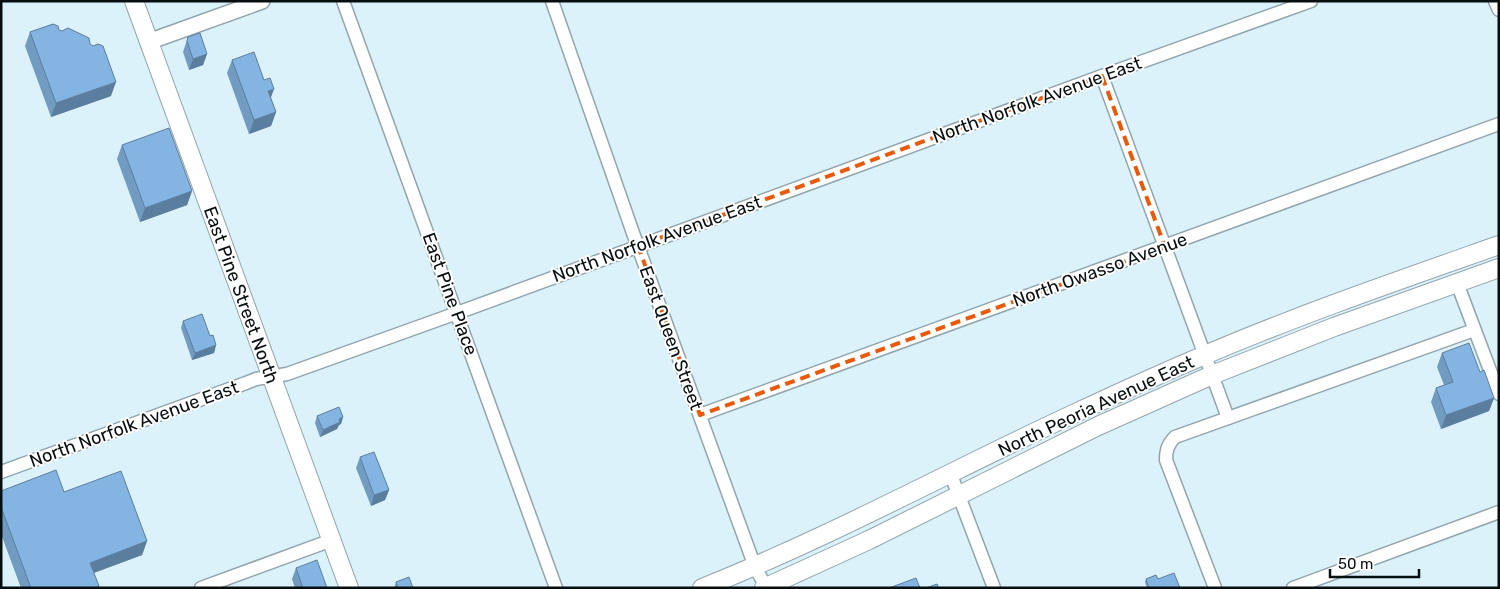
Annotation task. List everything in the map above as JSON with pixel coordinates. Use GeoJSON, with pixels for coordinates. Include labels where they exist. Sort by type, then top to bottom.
{"type":"FeatureCollection","features":[{"type":"Feature","properties":{"kind":"main road","name":"East Pine Street North"},"geometry":{"type":"LineString","coordinates":[[134,1],[349,588]]}},
{"type":"Feature","properties":{"kind":"main road","name":"North Peoria Avenue East"},"geometry":{"type":"LineString","coordinates":[[702,588],[755,567],[881,509],[1069,416],[1205,355],[1325,308],[1499,245]]}},
{"type":"Feature","properties":{"kind":"main road","name":"North Peoria Avenue East"},"geometry":{"type":"LineString","coordinates":[[765,587],[869,540],[1098,426],[1212,375],[1334,327],[1499,268]]}},
{"type":"Feature","properties":{"kind":"street"},"geometry":{"type":"LineString","coordinates":[[148,42],[262,1]]}},
{"type":"Feature","properties":{"kind":"street","name":"East Pine Place"},"geometry":{"type":"LineString","coordinates":[[343,1],[556,588]]}},
{"type":"Feature","properties":{"kind":"street","name":"East Queen Street"},"geometry":{"type":"LineString","coordinates":[[552,1],[638,246],[755,567],[765,587]]}},
{"type":"Feature","properties":{"kind":"street","name":"North Norfolk Avenue East"},"geometry":{"type":"LineString","coordinates":[[1,472],[251,381],[286,374],[457,313],[1311,1]]}},
{"type":"Feature","properties":{"kind":"street"},"geometry":{"type":"LineString","coordinates":[[1496,1],[1499,10]]}},
{"type":"Feature","properties":{"kind":"street"},"geometry":{"type":"LineString","coordinates":[[1102,76],[1228,418]]}},
{"type":"Feature","properties":{"kind":"street","name":"North Owasso Avenue"},"geometry":{"type":"LineString","coordinates":[[700,415],[1499,124]]}},
{"type":"Feature","properties":{"kind":"street"},"geometry":{"type":"LineString","coordinates":[[1457,283],[1499,394]]}},
{"type":"Feature","properties":{"kind":"street"},"geometry":{"type":"LineString","coordinates":[[1214,588],[1166,460],[1166,450],[1175,437],[1474,330]]}},
{"type":"Feature","properties":{"kind":"street"},"geometry":{"type":"LineString","coordinates":[[951,474],[994,588]]}},
{"type":"Feature","properties":{"kind":"street"},"geometry":{"type":"LineString","coordinates":[[1293,588],[1499,512]]}},
{"type":"Feature","properties":{"kind":"street"},"geometry":{"type":"LineString","coordinates":[[201,588],[332,540]]}},
{"type":"Feature","properties":{"kind":"highlighted area"},"geometry":{"type":"Polygon","coordinates":[[[1102,76],[1165,247],[700,415],[638,246],[1102,76]]]}},
{"type":"Feature","properties":{"kind":"building"},"geometry":{"type":"Polygon","coordinates":[[[53,24],[58,26],[59,30],[62,31],[68,28],[89,38],[90,44],[93,46],[98,44],[103,46],[116,82],[56,103],[30,32],[53,24]]]}},
{"type":"Feature","properties":{"kind":"building"},"geometry":{"type":"Polygon","coordinates":[[[200,33],[207,54],[193,59],[187,41],[188,37],[200,33]]]}},
{"type":"Feature","properties":{"kind":"building"},"geometry":{"type":"Polygon","coordinates":[[[254,52],[264,80],[270,78],[274,89],[268,91],[276,112],[254,120],[232,60],[254,52]]]}},
{"type":"Feature","properties":{"kind":"building"},"geometry":{"type":"Polygon","coordinates":[[[169,128],[192,191],[145,208],[122,145],[169,128]]]}},
{"type":"Feature","properties":{"kind":"building"},"geometry":{"type":"Polygon","coordinates":[[[202,314],[210,336],[213,335],[216,345],[195,353],[183,321],[202,314]]]}},
{"type":"Feature","properties":{"kind":"building"},"geometry":{"type":"Polygon","coordinates":[[[1469,343],[1480,372],[1484,370],[1494,398],[1446,415],[1436,388],[1453,382],[1442,353],[1469,343]]]}},
{"type":"Feature","properties":{"kind":"building"},"geometry":{"type":"Polygon","coordinates":[[[339,407],[343,417],[339,419],[340,422],[323,430],[317,416],[339,407]]]}},
{"type":"Feature","properties":{"kind":"building"},"geometry":{"type":"Polygon","coordinates":[[[374,452],[389,490],[374,495],[360,457],[374,452]]]}},
{"type":"Feature","properties":{"kind":"building"},"geometry":{"type":"Polygon","coordinates":[[[56,470],[64,492],[121,471],[147,541],[90,563],[99,586],[95,588],[31,588],[1,507],[1,491],[56,470]]]}},
{"type":"Feature","properties":{"kind":"building"},"geometry":{"type":"Polygon","coordinates":[[[317,560],[327,588],[303,588],[296,568],[317,560]]]}},
{"type":"Feature","properties":{"kind":"building"},"geometry":{"type":"Polygon","coordinates":[[[1174,573],[1180,588],[1149,588],[1146,579],[1156,575],[1158,579],[1174,573]]]}},
{"type":"Feature","properties":{"kind":"building"},"geometry":{"type":"Polygon","coordinates":[[[409,577],[413,588],[398,588],[396,582],[409,577]]]}},
{"type":"Feature","properties":{"kind":"building"},"geometry":{"type":"Polygon","coordinates":[[[916,578],[920,588],[889,588],[916,578]]]}},
{"type":"Feature","properties":{"kind":"building"},"geometry":{"type":"Polygon","coordinates":[[[937,584],[939,588],[926,588],[937,584]]]}}]}
